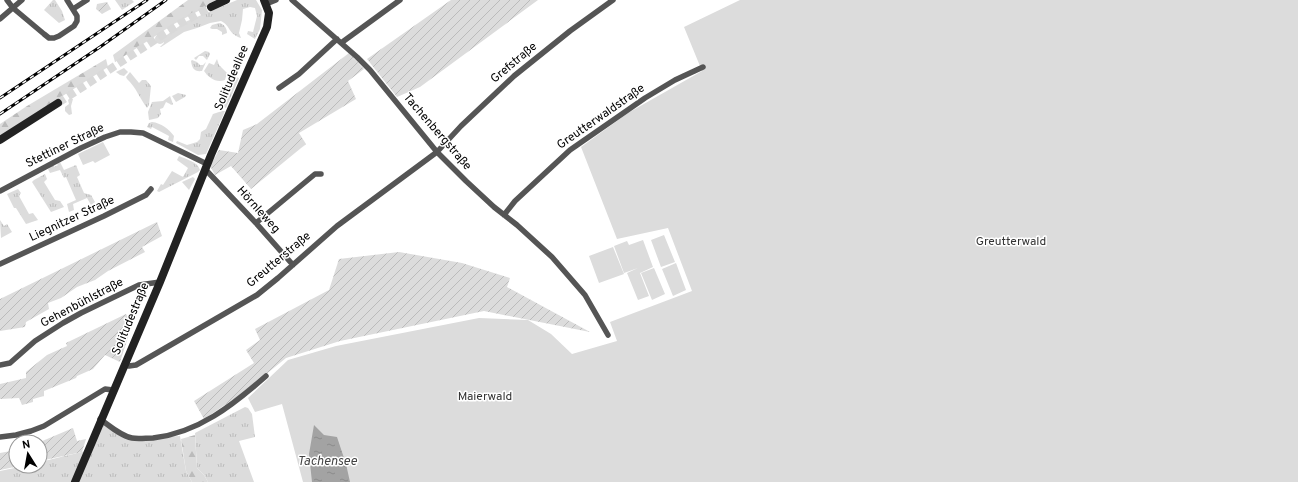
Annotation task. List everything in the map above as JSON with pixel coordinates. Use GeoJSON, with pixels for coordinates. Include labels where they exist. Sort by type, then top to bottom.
{"type":"FeatureCollection","features":[{"type":"Feature","properties":{"kind":"main road"},"geometry":{"type":"LineString","coordinates":[[211,7],[226,0]]}},
{"type":"Feature","properties":{"kind":"main road","name":"Solitudeallee"},"geometry":{"type":"LineString","coordinates":[[206,167],[267,27],[269,16],[265,2]]}},
{"type":"Feature","properties":{"kind":"main road"},"geometry":{"type":"LineString","coordinates":[[0,140],[58,104]]}},
{"type":"Feature","properties":{"kind":"main road","name":"Solitudestraße"},"geometry":{"type":"LineString","coordinates":[[74,482],[160,282],[206,167]]}},
{"type":"Feature","properties":{"kind":"street"},"geometry":{"type":"LineString","coordinates":[[7,0],[13,8],[49,38],[54,38],[71,28],[77,21],[77,16],[67,0]]}},
{"type":"Feature","properties":{"kind":"street"},"geometry":{"type":"LineString","coordinates":[[0,19],[22,0]]}},
{"type":"Feature","properties":{"kind":"street"},"geometry":{"type":"LineString","coordinates":[[72,9],[86,0]]}},
{"type":"Feature","properties":{"kind":"street"},"geometry":{"type":"LineString","coordinates":[[265,2],[276,0]]}},
{"type":"Feature","properties":{"kind":"street","name":"Tachenbergstraße"},"geometry":{"type":"LineString","coordinates":[[292,0],[370,70],[437,152],[475,190],[552,257],[585,295],[608,335]]}},
{"type":"Feature","properties":{"kind":"street"},"geometry":{"type":"LineString","coordinates":[[280,88],[339,41],[400,0]]}},
{"type":"Feature","properties":{"kind":"street","name":"Grefstraße"},"geometry":{"type":"LineString","coordinates":[[437,152],[461,126],[514,76],[570,31],[613,0]]}},
{"type":"Feature","properties":{"kind":"street","name":"Greutterwaldstraße"},"geometry":{"type":"LineString","coordinates":[[504,215],[516,200],[570,150],[651,94],[675,80],[703,67]]}},
{"type":"Feature","properties":{"kind":"street","name":"Stettiner Straße"},"geometry":{"type":"LineString","coordinates":[[0,191],[81,148],[102,138],[120,132],[144,133],[206,167]]}},
{"type":"Feature","properties":{"kind":"street","name":"Greutterstraße"},"geometry":{"type":"LineString","coordinates":[[124,365],[136,365],[257,294],[293,265],[337,226],[437,152]]}},
{"type":"Feature","properties":{"kind":"street","name":"Hörnleweg"},"geometry":{"type":"LineString","coordinates":[[206,167],[293,265]]}},
{"type":"Feature","properties":{"kind":"street"},"geometry":{"type":"LineString","coordinates":[[256,223],[315,174],[321,174]]}},
{"type":"Feature","properties":{"kind":"street","name":"Liegnitzer Straße"},"geometry":{"type":"LineString","coordinates":[[0,264],[104,216],[146,195],[151,189]]}},
{"type":"Feature","properties":{"kind":"street","name":"Gehenbühlstraße"},"geometry":{"type":"LineString","coordinates":[[0,365],[10,363],[35,341],[62,323],[81,313],[139,285],[160,282]]}},
{"type":"Feature","properties":{"kind":"street"},"geometry":{"type":"LineString","coordinates":[[100,419],[131,438],[166,436],[191,429],[218,414],[266,376]]}},
{"type":"Feature","properties":{"kind":"street"},"geometry":{"type":"LineString","coordinates":[[0,437],[16,435],[44,426],[104,388],[113,390]]}},
{"type":"Feature","properties":{"kind":"green space"},"geometry":{"type":"Polygon","coordinates":[[[53,0],[55,0],[62,11],[65,20],[59,23],[44,10],[53,0]]]}},
{"type":"Feature","properties":{"kind":"green space"},"geometry":{"type":"Polygon","coordinates":[[[115,0],[132,0],[134,2],[122,10],[115,0]]]}},
{"type":"Feature","properties":{"kind":"green space"},"geometry":{"type":"Polygon","coordinates":[[[188,0],[219,0],[174,24],[115,62],[113,55],[188,0]]]}},
{"type":"Feature","properties":{"kind":"green space"},"geometry":{"type":"Polygon","coordinates":[[[237,0],[256,0],[262,10],[260,29],[255,39],[247,34],[248,31],[253,32],[257,16],[255,8],[250,7],[243,9],[239,33],[241,38],[234,34],[227,25],[221,21],[210,23],[184,32],[160,47],[164,43],[164,37],[185,22],[237,0]]]}},
{"type":"Feature","properties":{"kind":"green space"},"geometry":{"type":"Polygon","coordinates":[[[451,0],[538,0],[420,87],[397,97],[367,59],[451,0]]]}},
{"type":"Feature","properties":{"kind":"green space","name":"Greutterwald"},"geometry":{"type":"Polygon","coordinates":[[[740,0],[1298,0],[1298,482],[303,482],[282,404],[255,412],[248,398],[288,360],[336,346],[479,318],[528,320],[551,334],[572,354],[617,341],[610,322],[692,291],[668,228],[617,239],[581,147],[628,113],[702,71],[684,27],[740,0]]]}},
{"type":"Feature","properties":{"kind":"green space"},"geometry":{"type":"Polygon","coordinates":[[[107,2],[111,9],[102,14],[96,9],[97,4],[107,2]]]}},
{"type":"Feature","properties":{"kind":"green space"},"geometry":{"type":"Polygon","coordinates":[[[219,23],[225,26],[227,33],[222,35],[222,32],[217,29],[210,28],[212,25],[219,23]]]}},
{"type":"Feature","properties":{"kind":"green space"},"geometry":{"type":"Polygon","coordinates":[[[160,34],[165,39],[160,44],[155,39],[160,34]]]}},
{"type":"Feature","properties":{"kind":"green space"},"geometry":{"type":"Polygon","coordinates":[[[205,51],[209,52],[210,54],[207,60],[203,56],[199,56],[196,60],[194,58],[205,51]]]}},
{"type":"Feature","properties":{"kind":"green space"},"geometry":{"type":"Polygon","coordinates":[[[349,53],[364,69],[348,81],[356,99],[299,133],[306,144],[251,189],[231,166],[215,175],[210,166],[219,150],[238,153],[243,130],[257,124],[349,53]]]}},
{"type":"Feature","properties":{"kind":"green space"},"geometry":{"type":"Polygon","coordinates":[[[106,59],[108,67],[0,136],[0,124],[27,106],[106,59]]]}},
{"type":"Feature","properties":{"kind":"green space"},"geometry":{"type":"Polygon","coordinates":[[[217,59],[219,65],[227,73],[225,80],[222,81],[213,79],[204,71],[209,63],[214,65],[217,59]]]}},
{"type":"Feature","properties":{"kind":"green space"},"geometry":{"type":"Polygon","coordinates":[[[192,60],[200,65],[203,65],[206,62],[202,71],[197,71],[193,68],[191,63],[192,60]]]}},
{"type":"Feature","properties":{"kind":"green space"},"geometry":{"type":"Polygon","coordinates":[[[124,68],[128,72],[124,76],[116,72],[124,68]]]}},
{"type":"Feature","properties":{"kind":"green space"},"geometry":{"type":"Polygon","coordinates":[[[130,72],[139,83],[142,80],[146,80],[151,86],[149,105],[147,108],[126,77],[130,72]]]}},
{"type":"Feature","properties":{"kind":"green space"},"geometry":{"type":"Polygon","coordinates":[[[230,75],[239,78],[226,108],[223,106],[223,102],[228,98],[230,93],[230,88],[227,83],[230,75]]]}},
{"type":"Feature","properties":{"kind":"green space"},"geometry":{"type":"Polygon","coordinates":[[[178,93],[186,95],[176,102],[172,96],[178,93]]]}},
{"type":"Feature","properties":{"kind":"green space"},"geometry":{"type":"Polygon","coordinates":[[[170,96],[173,104],[172,105],[166,102],[163,108],[160,109],[161,114],[158,118],[149,120],[148,112],[152,102],[163,101],[170,96]]]}},
{"type":"Feature","properties":{"kind":"green space"},"geometry":{"type":"Polygon","coordinates":[[[70,98],[73,99],[71,106],[72,114],[69,115],[65,111],[65,107],[69,104],[68,100],[70,98]]]}},
{"type":"Feature","properties":{"kind":"green space"},"geometry":{"type":"Polygon","coordinates":[[[225,111],[206,154],[198,155],[176,143],[177,141],[187,145],[197,142],[200,139],[201,132],[206,129],[213,114],[225,111]]]}},
{"type":"Feature","properties":{"kind":"green space"},"geometry":{"type":"Polygon","coordinates":[[[152,122],[162,125],[170,131],[174,136],[173,142],[168,140],[169,136],[152,127],[151,129],[147,127],[149,123],[152,122]]]}},
{"type":"Feature","properties":{"kind":"green space"},"geometry":{"type":"Polygon","coordinates":[[[103,142],[110,155],[95,163],[93,161],[83,165],[78,154],[103,142]]]}},
{"type":"Feature","properties":{"kind":"green space"},"geometry":{"type":"Polygon","coordinates":[[[179,156],[197,165],[200,170],[159,192],[157,191],[172,171],[183,177],[188,168],[177,160],[179,156]]]}},
{"type":"Feature","properties":{"kind":"green space"},"geometry":{"type":"Polygon","coordinates":[[[60,162],[64,170],[76,165],[80,175],[77,177],[84,193],[91,195],[95,202],[91,205],[87,198],[73,204],[74,210],[69,212],[67,204],[76,200],[66,177],[64,178],[60,170],[50,173],[48,169],[53,165],[54,167],[58,165],[57,164],[60,162]]]}},
{"type":"Feature","properties":{"kind":"green space"},"geometry":{"type":"Polygon","coordinates":[[[45,174],[47,179],[44,182],[55,200],[60,201],[64,207],[51,212],[32,182],[45,174]]]}},
{"type":"Feature","properties":{"kind":"green space"},"geometry":{"type":"Polygon","coordinates":[[[193,177],[195,179],[189,190],[182,182],[193,177]]]}},
{"type":"Feature","properties":{"kind":"green space"},"geometry":{"type":"Polygon","coordinates":[[[18,189],[21,193],[19,196],[29,214],[33,213],[38,220],[26,224],[16,208],[14,208],[7,194],[18,189]]]}},
{"type":"Feature","properties":{"kind":"green space"},"geometry":{"type":"Polygon","coordinates":[[[0,220],[4,226],[7,224],[12,232],[1,238],[0,220]]]}},
{"type":"Feature","properties":{"kind":"green space"},"geometry":{"type":"Polygon","coordinates":[[[157,222],[162,236],[142,247],[145,252],[108,271],[95,280],[77,287],[61,298],[48,303],[49,309],[26,322],[25,327],[0,331],[0,299],[157,222]]]}},
{"type":"Feature","properties":{"kind":"green space"},"geometry":{"type":"Polygon","coordinates":[[[664,235],[675,262],[661,267],[651,240],[664,235]]]}},
{"type":"Feature","properties":{"kind":"green space"},"geometry":{"type":"Polygon","coordinates":[[[643,240],[653,267],[640,273],[649,296],[638,300],[627,273],[638,268],[624,273],[614,246],[627,241],[629,245],[643,240]]]}},
{"type":"Feature","properties":{"kind":"green space"},"geometry":{"type":"Polygon","coordinates":[[[613,247],[624,274],[599,283],[589,256],[613,247]]]}},
{"type":"Feature","properties":{"kind":"green space"},"geometry":{"type":"Polygon","coordinates":[[[399,252],[462,263],[510,278],[507,287],[590,332],[484,311],[340,341],[286,358],[244,392],[204,419],[194,401],[254,363],[246,350],[260,340],[255,329],[329,290],[339,259],[399,252]]]}},
{"type":"Feature","properties":{"kind":"green space"},"geometry":{"type":"Polygon","coordinates":[[[676,263],[686,290],[673,296],[662,269],[676,263]]]}},
{"type":"Feature","properties":{"kind":"green space"},"geometry":{"type":"Polygon","coordinates":[[[654,268],[665,294],[652,300],[641,273],[654,268]]]}},
{"type":"Feature","properties":{"kind":"green space"},"geometry":{"type":"Polygon","coordinates":[[[126,314],[132,325],[120,362],[105,355],[93,369],[77,376],[76,378],[44,391],[44,396],[33,399],[33,402],[22,405],[19,398],[0,399],[0,384],[26,378],[26,372],[47,355],[67,346],[66,343],[126,314]]]}},
{"type":"Feature","properties":{"kind":"green space"},"geometry":{"type":"Polygon","coordinates":[[[245,407],[248,408],[252,414],[255,437],[239,441],[254,482],[208,482],[197,468],[195,433],[245,407]]]}},
{"type":"Feature","properties":{"kind":"green space"},"geometry":{"type":"Polygon","coordinates":[[[100,419],[131,438],[180,436],[186,471],[192,482],[0,482],[0,471],[8,469],[8,474],[48,474],[48,460],[86,451],[100,419]]]}},
{"type":"Feature","properties":{"kind":"green space"},"geometry":{"type":"Polygon","coordinates":[[[73,428],[77,441],[86,439],[82,452],[48,459],[48,439],[73,428]]]}},
{"type":"Feature","properties":{"kind":"green space"},"geometry":{"type":"Polygon","coordinates":[[[195,435],[197,468],[208,482],[192,482],[186,471],[181,439],[195,435]]]}},
{"type":"Feature","properties":{"kind":"green space"},"geometry":{"type":"Polygon","coordinates":[[[8,452],[8,468],[0,470],[0,453],[8,452]]]}},
{"type":"Feature","properties":{"kind":"water","name":"Tachensee"},"geometry":{"type":"Polygon","coordinates":[[[314,425],[324,435],[337,437],[350,482],[312,482],[309,454],[314,425]]]}},
{"type":"Feature","properties":{"kind":"tunnel"},"geometry":{"type":"LineString","coordinates":[[58,103],[181,23],[211,7]]}},
{"type":"Feature","properties":{"kind":"railway"},"geometry":{"type":"LineString","coordinates":[[0,98],[147,0]]}},
{"type":"Feature","properties":{"kind":"railway"},"geometry":{"type":"LineString","coordinates":[[0,114],[100,47],[166,0]]}},
{"type":"Feature","properties":{"kind":"park label","name":"Maierwald"},"geometry":{"type":"Point","coordinates":[485,397]}}]}
